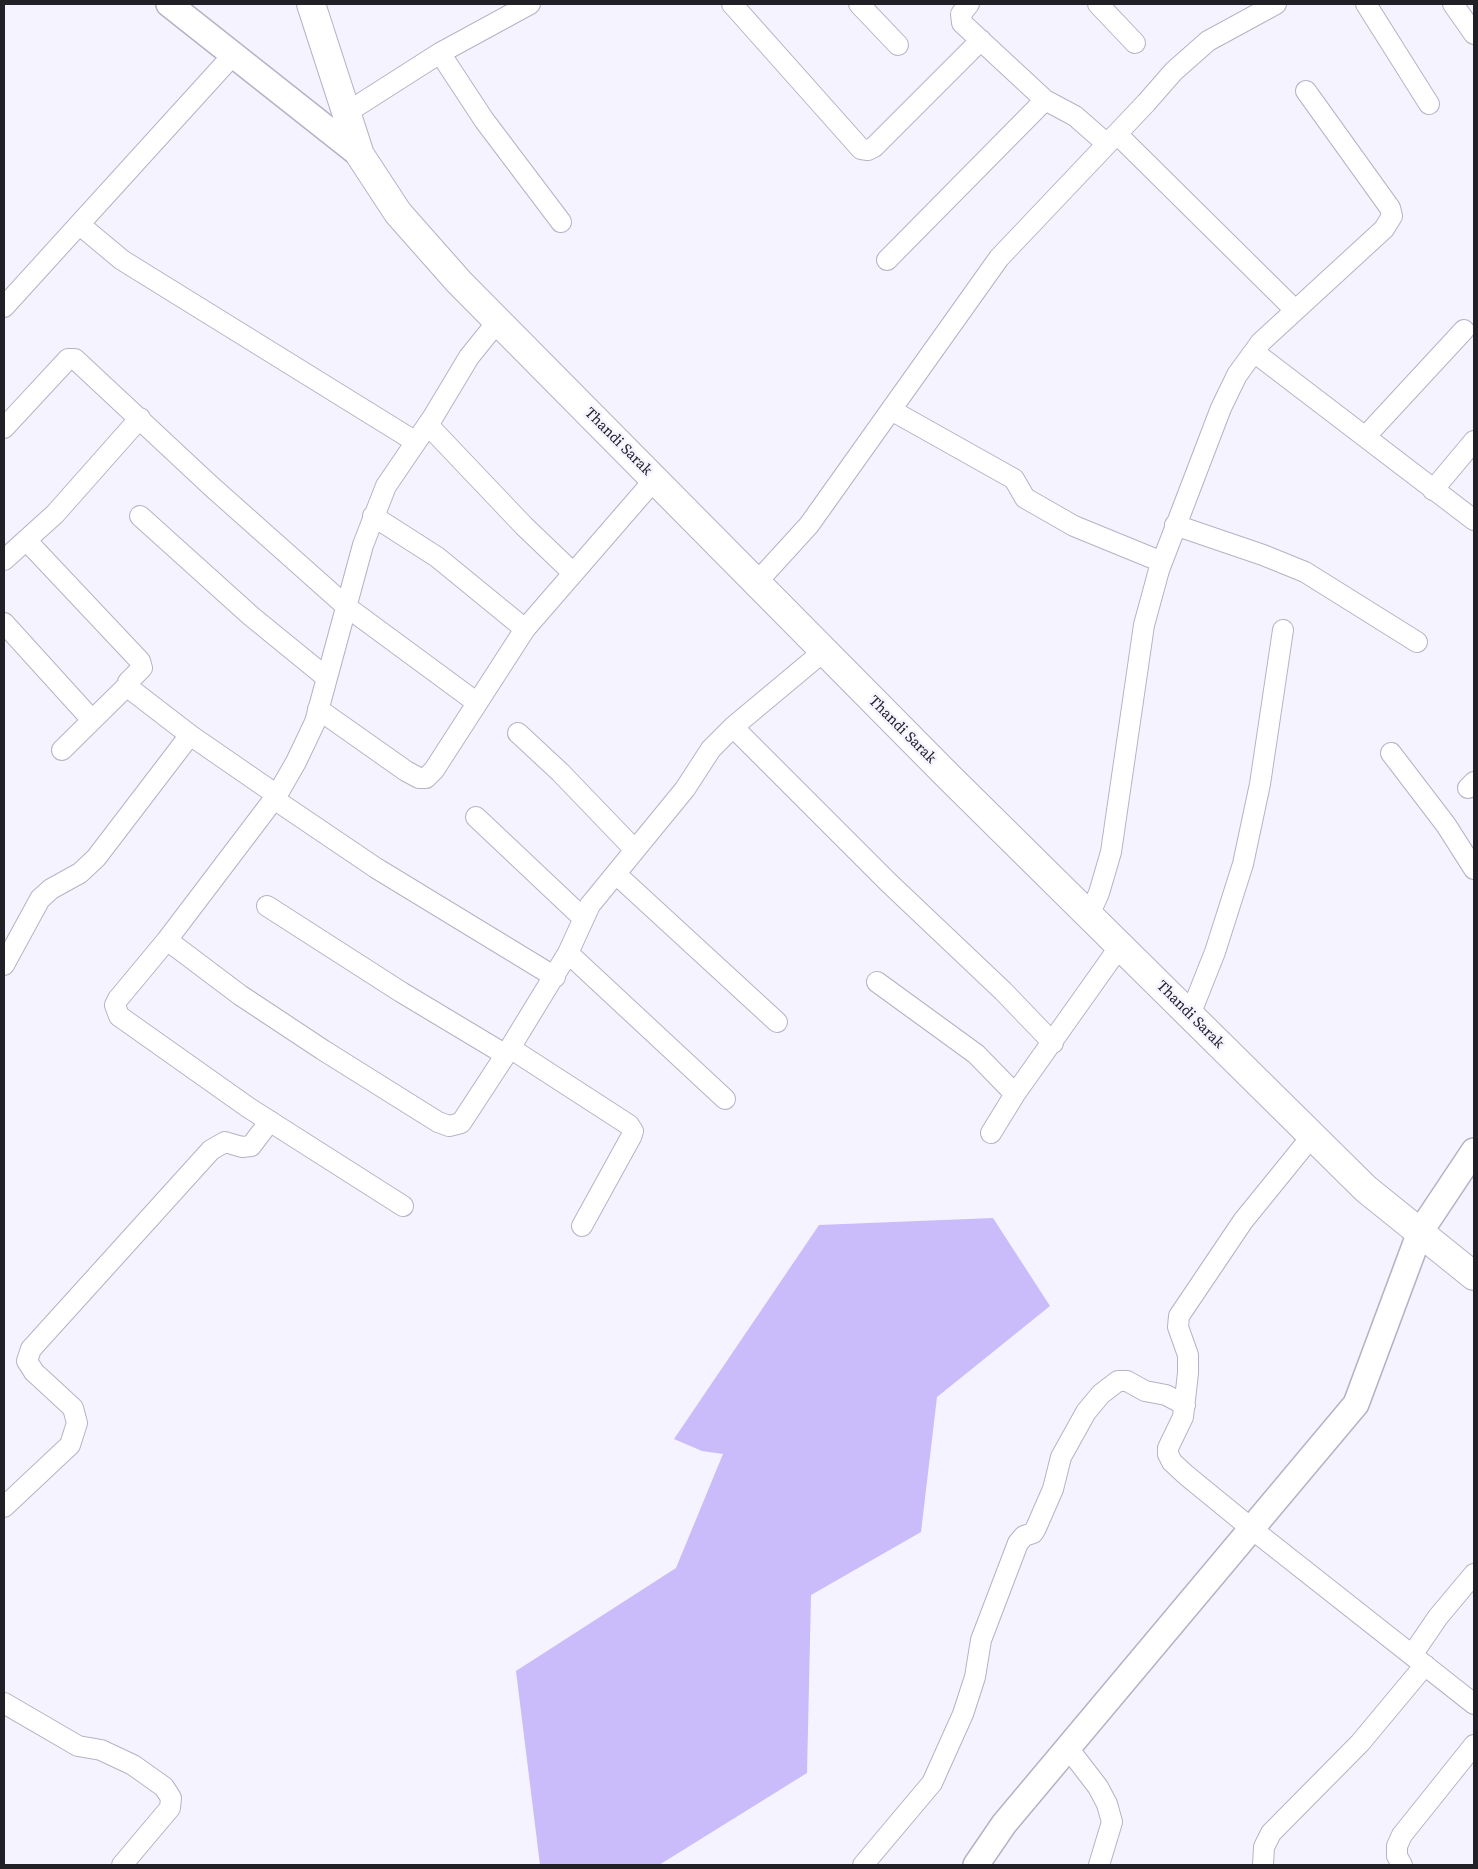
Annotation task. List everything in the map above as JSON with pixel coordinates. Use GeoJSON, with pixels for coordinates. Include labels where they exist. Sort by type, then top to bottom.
{"type":"FeatureCollection","features":[{"type":"Feature","properties":{"kind":"main road","name":"Thandi Sarak"},"geometry":{"type":"LineString","coordinates":[[312,4],[360,155],[398,213],[459,282],[824,650],[1366,1189],[1474,1276]]}},
{"type":"Feature","properties":{"kind":"street"},"geometry":{"type":"LineString","coordinates":[[169,4],[360,155]]}},
{"type":"Feature","properties":{"kind":"street"},"geometry":{"type":"LineString","coordinates":[[346,113],[440,53],[530,4]]}},
{"type":"Feature","properties":{"kind":"street"},"geometry":{"type":"LineString","coordinates":[[732,4],[861,149],[868,150],[980,40]]}},
{"type":"Feature","properties":{"kind":"street"},"geometry":{"type":"LineString","coordinates":[[860,4],[898,45]]}},
{"type":"Feature","properties":{"kind":"street"},"geometry":{"type":"LineString","coordinates":[[968,4],[960,18],[980,40],[1045,100],[1112,139],[1294,309]]}},
{"type":"Feature","properties":{"kind":"street"},"geometry":{"type":"LineString","coordinates":[[1098,4],[1135,43]]}},
{"type":"Feature","properties":{"kind":"street"},"geometry":{"type":"LineString","coordinates":[[757,582],[808,525],[999,258],[1112,139],[1174,70],[1208,41],[1276,4]]}},
{"type":"Feature","properties":{"kind":"street"},"geometry":{"type":"LineString","coordinates":[[1366,4],[1430,104]]}},
{"type":"Feature","properties":{"kind":"street"},"geometry":{"type":"LineString","coordinates":[[1453,4],[1474,34]]}},
{"type":"Feature","properties":{"kind":"street"},"geometry":{"type":"LineString","coordinates":[[440,53],[484,120],[561,222]]}},
{"type":"Feature","properties":{"kind":"street"},"geometry":{"type":"LineString","coordinates":[[4,307],[233,54]]}},
{"type":"Feature","properties":{"kind":"street"},"geometry":{"type":"LineString","coordinates":[[1089,915],[1099,893],[1111,852],[1144,625],[1162,562],[1220,408],[1237,375],[1254,352],[1294,309],[1384,228],[1392,216],[1390,208],[1306,91]]}},
{"type":"Feature","properties":{"kind":"street"},"geometry":{"type":"LineString","coordinates":[[887,260],[1045,100]]}},
{"type":"Feature","properties":{"kind":"street"},"geometry":{"type":"LineString","coordinates":[[80,225],[122,260],[416,442]]}},
{"type":"Feature","properties":{"kind":"street"},"geometry":{"type":"LineString","coordinates":[[403,1206],[270,1121],[144,1035],[116,1012],[115,1005],[167,940],[275,797],[296,762],[315,722],[363,545],[386,486],[428,425],[469,357],[498,321]]}},
{"type":"Feature","properties":{"kind":"street"},"geometry":{"type":"LineString","coordinates":[[1365,437],[1464,330]]}},
{"type":"Feature","properties":{"kind":"street"},"geometry":{"type":"LineString","coordinates":[[1254,352],[1474,520]]}},
{"type":"Feature","properties":{"kind":"street"},"geometry":{"type":"LineString","coordinates":[[4,428],[71,358],[75,359],[211,486],[348,606],[476,702]]}},
{"type":"Feature","properties":{"kind":"street"},"geometry":{"type":"LineString","coordinates":[[890,410],[1014,480],[1025,498],[1074,526],[1162,562]]}},
{"type":"Feature","properties":{"kind":"street"},"geometry":{"type":"LineString","coordinates":[[4,560],[55,514],[140,418]]}},
{"type":"Feature","properties":{"kind":"street"},"geometry":{"type":"LineString","coordinates":[[428,425],[524,526],[572,572]]}},
{"type":"Feature","properties":{"kind":"street"},"geometry":{"type":"LineString","coordinates":[[1433,490],[1474,441]]}},
{"type":"Feature","properties":{"kind":"street"},"geometry":{"type":"LineString","coordinates":[[318,709],[406,771],[419,778],[426,778],[434,770],[476,702],[525,629],[572,572],[655,479]]}},
{"type":"Feature","properties":{"kind":"street"},"geometry":{"type":"LineString","coordinates":[[140,516],[251,616],[327,678]]}},
{"type":"Feature","properties":{"kind":"street"},"geometry":{"type":"LineString","coordinates":[[373,516],[437,557],[525,629]]}},
{"type":"Feature","properties":{"kind":"street"},"geometry":{"type":"LineString","coordinates":[[1175,525],[1263,555],[1305,572],[1417,642]]}},
{"type":"Feature","properties":{"kind":"street"},"geometry":{"type":"LineString","coordinates":[[26,540],[140,660],[142,668],[128,682],[128,686],[62,750]]}},
{"type":"Feature","properties":{"kind":"street"},"geometry":{"type":"LineString","coordinates":[[4,623],[92,720]]}},
{"type":"Feature","properties":{"kind":"street"},"geometry":{"type":"LineString","coordinates":[[1190,1015],[1216,952],[1243,864],[1260,784],[1283,630]]}},
{"type":"Feature","properties":{"kind":"street"},"geometry":{"type":"LineString","coordinates":[[167,940],[240,995],[438,1122],[450,1126],[461,1123],[555,977],[590,905],[685,790],[711,749],[733,726],[824,650]]}},
{"type":"Feature","properties":{"kind":"street"},"geometry":{"type":"LineString","coordinates":[[128,686],[190,735],[376,868],[555,977]]}},
{"type":"Feature","properties":{"kind":"street"},"geometry":{"type":"LineString","coordinates":[[733,726],[888,882],[1003,991],[1053,1043]]}},
{"type":"Feature","properties":{"kind":"street"},"geometry":{"type":"LineString","coordinates":[[518,733],[560,772],[636,850]]}},
{"type":"Feature","properties":{"kind":"street"},"geometry":{"type":"LineString","coordinates":[[4,965],[40,900],[57,885],[80,873],[96,858],[190,735]]}},
{"type":"Feature","properties":{"kind":"street"},"geometry":{"type":"LineString","coordinates":[[1391,753],[1446,825],[1474,869]]}},
{"type":"Feature","properties":{"kind":"street"},"geometry":{"type":"LineString","coordinates":[[476,817],[583,918]]}},
{"type":"Feature","properties":{"kind":"street"},"geometry":{"type":"LineString","coordinates":[[616,874],[777,1022]]}},
{"type":"Feature","properties":{"kind":"street"},"geometry":{"type":"LineString","coordinates":[[267,906],[401,992],[508,1051],[629,1125],[633,1131],[632,1137],[582,1226]]}},
{"type":"Feature","properties":{"kind":"street"},"geometry":{"type":"LineString","coordinates":[[991,1133],[1015,1094],[1120,946]]}},
{"type":"Feature","properties":{"kind":"street"},"geometry":{"type":"LineString","coordinates":[[568,953],[724,1099]]}},
{"type":"Feature","properties":{"kind":"street"},"geometry":{"type":"LineString","coordinates":[[877,982],[976,1054],[1015,1094]]}},
{"type":"Feature","properties":{"kind":"street"},"geometry":{"type":"LineString","coordinates":[[6,1500],[70,1445],[77,1423],[73,1408],[34,1372],[27,1361],[31,1349],[211,1150],[225,1142],[242,1148],[251,1146],[270,1121]]}},
{"type":"Feature","properties":{"kind":"street"},"geometry":{"type":"LineString","coordinates":[[1312,1136],[1242,1220],[1179,1316],[1178,1327],[1188,1355],[1188,1373],[1183,1417],[1168,1448],[1172,1462],[1252,1529],[1474,1704]]}},
{"type":"Feature","properties":{"kind":"street"},"geometry":{"type":"LineString","coordinates":[[976,1865],[1004,1824],[1356,1404],[1420,1232],[1474,1151]]}},
{"type":"Feature","properties":{"kind":"street"},"geometry":{"type":"LineString","coordinates":[[863,1865],[932,1783],[963,1714],[975,1678],[981,1640],[1018,1543],[1024,1536],[1033,1533],[1036,1528],[1053,1489],[1061,1457],[1086,1412],[1101,1394],[1118,1381],[1127,1381],[1145,1391],[1166,1395],[1185,1405]]}},
{"type":"Feature","properties":{"kind":"street"},"geometry":{"type":"LineString","coordinates":[[1263,1865],[1264,1847],[1272,1833],[1360,1744],[1418,1660],[1438,1617],[1474,1574]]}},
{"type":"Feature","properties":{"kind":"street"},"geometry":{"type":"LineString","coordinates":[[4,1703],[78,1746],[101,1750],[133,1765],[164,1787],[171,1798],[170,1808],[122,1865]]}},
{"type":"Feature","properties":{"kind":"street"},"geometry":{"type":"LineString","coordinates":[[1402,1865],[1397,1856],[1397,1846],[1402,1834],[1474,1745]]}},
{"type":"Feature","properties":{"kind":"street"},"geometry":{"type":"LineString","coordinates":[[1068,1748],[1108,1804],[1112,1822],[1099,1865]]}},
{"type":"Feature","properties":{"kind":"shaded area"},"geometry":{"type":"Polygon","coordinates":[[[993,1218],[1050,1306],[937,1397],[921,1532],[811,1595],[807,1773],[659,1865],[540,1865],[516,1671],[676,1568],[723,1454],[702,1451],[674,1439],[819,1225],[993,1218]]]}}]}
